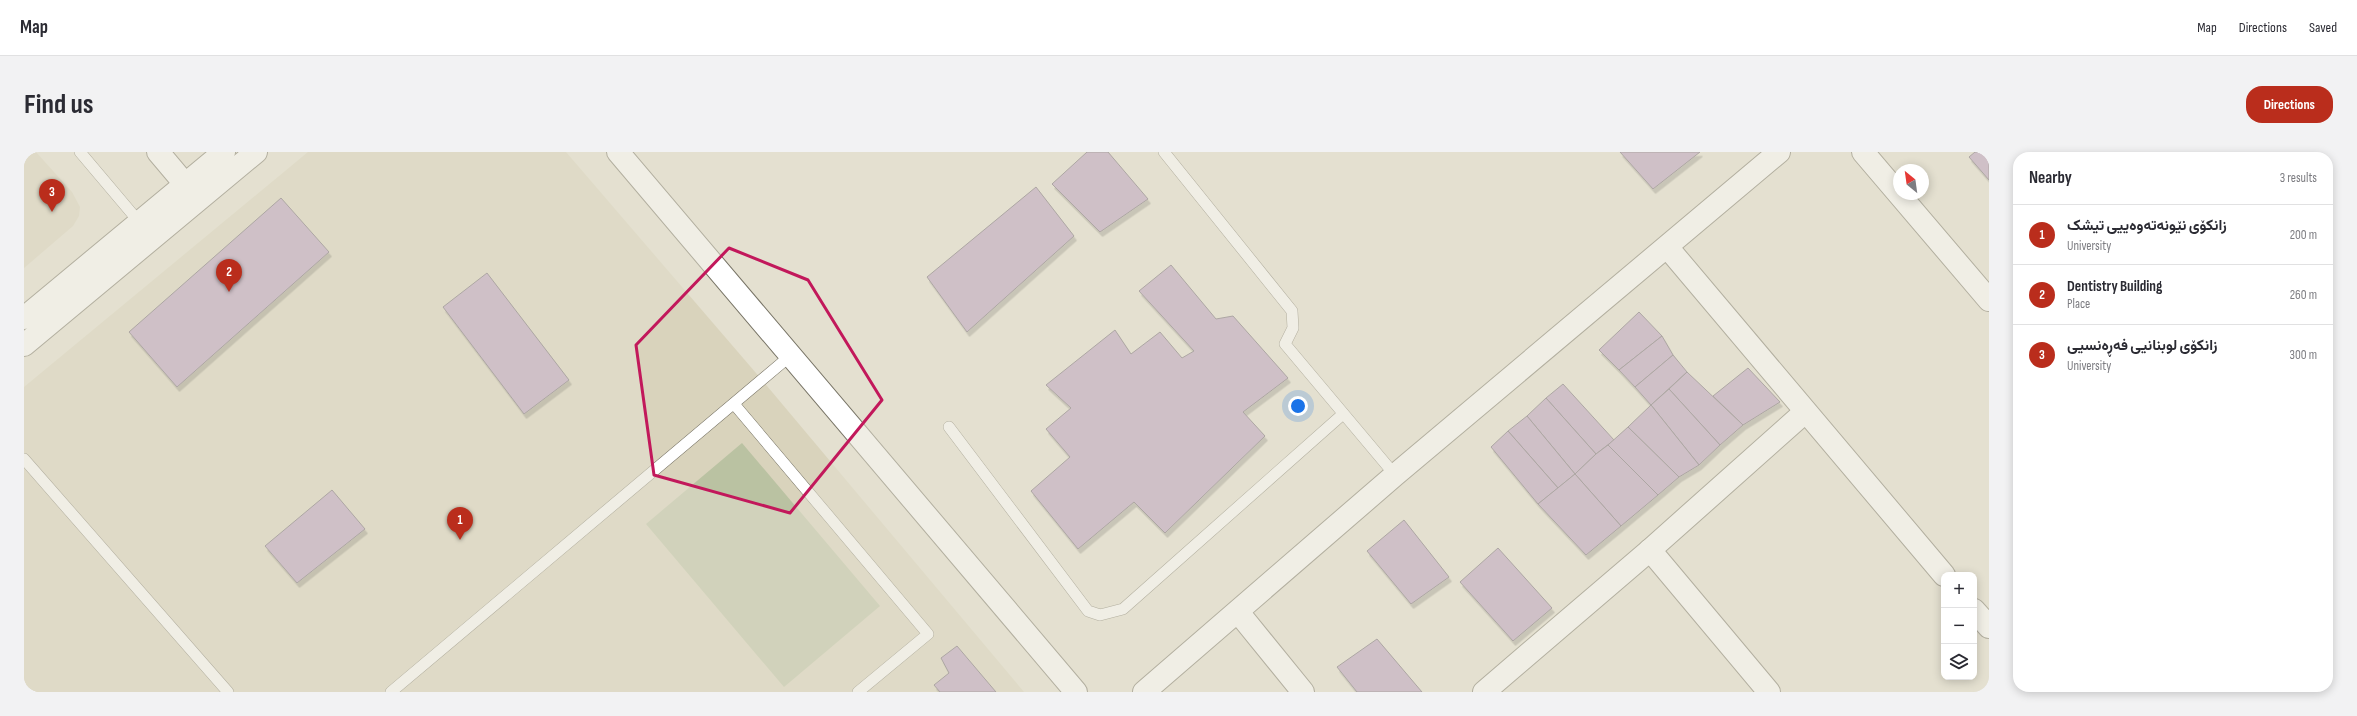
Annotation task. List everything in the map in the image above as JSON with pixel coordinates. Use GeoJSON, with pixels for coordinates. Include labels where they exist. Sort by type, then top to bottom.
{"type":"FeatureCollection","features":[{"type":"Feature","properties":{"kind":"street"},"geometry":{"type":"LineString","coordinates":[[158,152],[186,184]]}},
{"type":"Feature","properties":{"kind":"street"},"geometry":{"type":"LineString","coordinates":[[24,318],[224,152]]}},
{"type":"Feature","properties":{"kind":"street"},"geometry":{"type":"LineString","coordinates":[[24,345],[256,152]]}},
{"type":"Feature","properties":{"kind":"street"},"geometry":{"type":"LineString","coordinates":[[618,152],[1076,692]]}},
{"type":"Feature","properties":{"kind":"street"},"geometry":{"type":"LineString","coordinates":[[1144,692],[1395,475],[1668,248],[1779,152]]}},
{"type":"Feature","properties":{"kind":"street"},"geometry":{"type":"LineString","coordinates":[[1863,152],[1989,300]]}},
{"type":"Feature","properties":{"kind":"street"},"geometry":{"type":"LineString","coordinates":[[1668,248],[1941,572]]}},
{"type":"Feature","properties":{"kind":"street"},"geometry":{"type":"LineString","coordinates":[[1484,692],[1650,550],[1805,412]]}},
{"type":"Feature","properties":{"kind":"street"},"geometry":{"type":"LineString","coordinates":[[1650,550],[1769,692]]}},
{"type":"Feature","properties":{"kind":"street"},"geometry":{"type":"LineString","coordinates":[[1238,612],[1303,692]]}},
{"type":"Feature","properties":{"kind":"street"},"geometry":{"type":"LineString","coordinates":[[1977,613],[1989,627]]}},
{"type":"Feature","properties":{"kind":"lane"},"geometry":{"type":"LineString","coordinates":[[80,152],[140,222]]}},
{"type":"Feature","properties":{"kind":"lane"},"geometry":{"type":"LineString","coordinates":[[1164,152],[1292,311],[1293,328],[1285,344],[1395,475]]}},
{"type":"Feature","properties":{"kind":"lane"},"geometry":{"type":"LineString","coordinates":[[391,692],[790,356]]}},
{"type":"Feature","properties":{"kind":"lane"},"geometry":{"type":"LineString","coordinates":[[734,404],[928,634],[858,692]]}},
{"type":"Feature","properties":{"kind":"lane"},"geometry":{"type":"LineString","coordinates":[[949,427],[1088,611],[1100,615],[1124,609],[1343,414]]}},
{"type":"Feature","properties":{"kind":"lane"},"geometry":{"type":"LineString","coordinates":[[24,459],[228,692]]}},
{"type":"Feature","properties":{"kind":"highlighted area"},"geometry":{"type":"Polygon","coordinates":[[[729,248],[808,280],[882,400],[790,513],[654,475],[636,345],[729,248]]]}},
{"type":"Feature","properties":{"kind":"shaded area"},"geometry":{"type":"Polygon","coordinates":[[[24,152],[36,152],[72,192],[80,207],[79,216],[73,226],[24,268],[24,152]]]}},
{"type":"Feature","properties":{"kind":"shaded area"},"geometry":{"type":"Polygon","coordinates":[[[308,152],[566,152],[762,380],[1024,692],[24,692],[24,387],[308,152]]]}},
{"type":"Feature","properties":{"kind":"green space"},"geometry":{"type":"Polygon","coordinates":[[[742,443],[880,606],[784,687],[646,524],[742,443]]]}},
{"type":"Feature","properties":{"kind":"building"},"geometry":{"type":"Polygon","coordinates":[[[1087,152],[1108,152],[1148,199],[1100,232],[1052,184],[1087,152]]]}},
{"type":"Feature","properties":{"kind":"building"},"geometry":{"type":"Polygon","coordinates":[[[1620,152],[1700,152],[1653,189],[1620,152]]]}},
{"type":"Feature","properties":{"kind":"building"},"geometry":{"type":"Polygon","coordinates":[[[1975,152],[1989,152],[1989,180],[1969,157],[1975,152]]]}},
{"type":"Feature","properties":{"kind":"building"},"geometry":{"type":"Polygon","coordinates":[[[1036,187],[1074,236],[967,332],[927,277],[1036,187]]]}},
{"type":"Feature","properties":{"kind":"building"},"geometry":{"type":"Polygon","coordinates":[[[281,198],[329,252],[177,387],[129,332],[281,198]]]}},
{"type":"Feature","properties":{"kind":"building"},"geometry":{"type":"Polygon","coordinates":[[[1171,265],[1216,319],[1233,316],[1288,378],[1243,412],[1265,436],[1165,533],[1134,502],[1078,549],[1031,491],[1070,457],[1046,429],[1071,408],[1046,385],[1115,330],[1131,354],[1160,332],[1182,358],[1194,351],[1139,291],[1171,265]]]}},
{"type":"Feature","properties":{"kind":"building"},"geometry":{"type":"Polygon","coordinates":[[[487,273],[569,380],[524,414],[443,307],[487,273]]]}},
{"type":"Feature","properties":{"kind":"building"},"geometry":{"type":"Polygon","coordinates":[[[1639,312],[1662,336],[1619,370],[1599,350],[1639,312]]]}},
{"type":"Feature","properties":{"kind":"building"},"geometry":{"type":"Polygon","coordinates":[[[1662,336],[1673,355],[1635,387],[1619,370],[1662,336]]]}},
{"type":"Feature","properties":{"kind":"building"},"geometry":{"type":"Polygon","coordinates":[[[1673,355],[1687,372],[1651,405],[1635,387],[1673,355]]]}},
{"type":"Feature","properties":{"kind":"building"},"geometry":{"type":"Polygon","coordinates":[[[1748,368],[1780,402],[1743,425],[1713,396],[1748,368]]]}},
{"type":"Feature","properties":{"kind":"building"},"geometry":{"type":"Polygon","coordinates":[[[1687,372],[1743,425],[1720,445],[1669,389],[1687,372]]]}},
{"type":"Feature","properties":{"kind":"building"},"geometry":{"type":"Polygon","coordinates":[[[1563,384],[1614,440],[1596,454],[1546,398],[1563,384]]]}},
{"type":"Feature","properties":{"kind":"building"},"geometry":{"type":"Polygon","coordinates":[[[1669,389],[1720,445],[1699,465],[1651,405],[1669,389]]]}},
{"type":"Feature","properties":{"kind":"building"},"geometry":{"type":"Polygon","coordinates":[[[1546,398],[1596,454],[1575,474],[1527,416],[1546,398]]]}},
{"type":"Feature","properties":{"kind":"building"},"geometry":{"type":"Polygon","coordinates":[[[1651,405],[1699,465],[1679,477],[1628,427],[1651,405]]]}},
{"type":"Feature","properties":{"kind":"building"},"geometry":{"type":"Polygon","coordinates":[[[1527,416],[1575,474],[1558,488],[1508,431],[1527,416]]]}},
{"type":"Feature","properties":{"kind":"building"},"geometry":{"type":"Polygon","coordinates":[[[1628,427],[1679,477],[1658,495],[1608,445],[1628,427]]]}},
{"type":"Feature","properties":{"kind":"building"},"geometry":{"type":"Polygon","coordinates":[[[1508,431],[1558,488],[1538,504],[1491,447],[1508,431]]]}},
{"type":"Feature","properties":{"kind":"building"},"geometry":{"type":"Polygon","coordinates":[[[1608,445],[1658,495],[1621,526],[1575,474],[1608,445]]]}},
{"type":"Feature","properties":{"kind":"building"},"geometry":{"type":"Polygon","coordinates":[[[1575,474],[1621,526],[1586,555],[1538,504],[1575,474]]]}},
{"type":"Feature","properties":{"kind":"building"},"geometry":{"type":"Polygon","coordinates":[[[332,490],[365,529],[297,583],[265,546],[332,490]]]}},
{"type":"Feature","properties":{"kind":"building"},"geometry":{"type":"Polygon","coordinates":[[[1404,520],[1449,577],[1411,604],[1367,551],[1404,520]]]}},
{"type":"Feature","properties":{"kind":"building"},"geometry":{"type":"Polygon","coordinates":[[[1498,548],[1552,608],[1513,641],[1460,582],[1498,548]]]}},
{"type":"Feature","properties":{"kind":"building"},"geometry":{"type":"Polygon","coordinates":[[[1377,639],[1422,692],[1357,692],[1337,667],[1377,639]]]}},
{"type":"Feature","properties":{"kind":"building"},"geometry":{"type":"Polygon","coordinates":[[[957,646],[996,692],[940,692],[934,685],[949,673],[941,658],[957,646]]]}},
{"type":"Feature","properties":{"kind":"place","name":"زانکۆی لوبنانیی فەڕەنسیی"},"geometry":{"type":"Point","coordinates":[52,212]}},
{"type":"Feature","properties":{"kind":"place","name":"Dentistry Building"},"geometry":{"type":"Point","coordinates":[229,292]}},
{"type":"Feature","properties":{"kind":"place","name":"زانکۆی نێونەتەوەییی تیشک"},"geometry":{"type":"Point","coordinates":[460,540]}}]}
